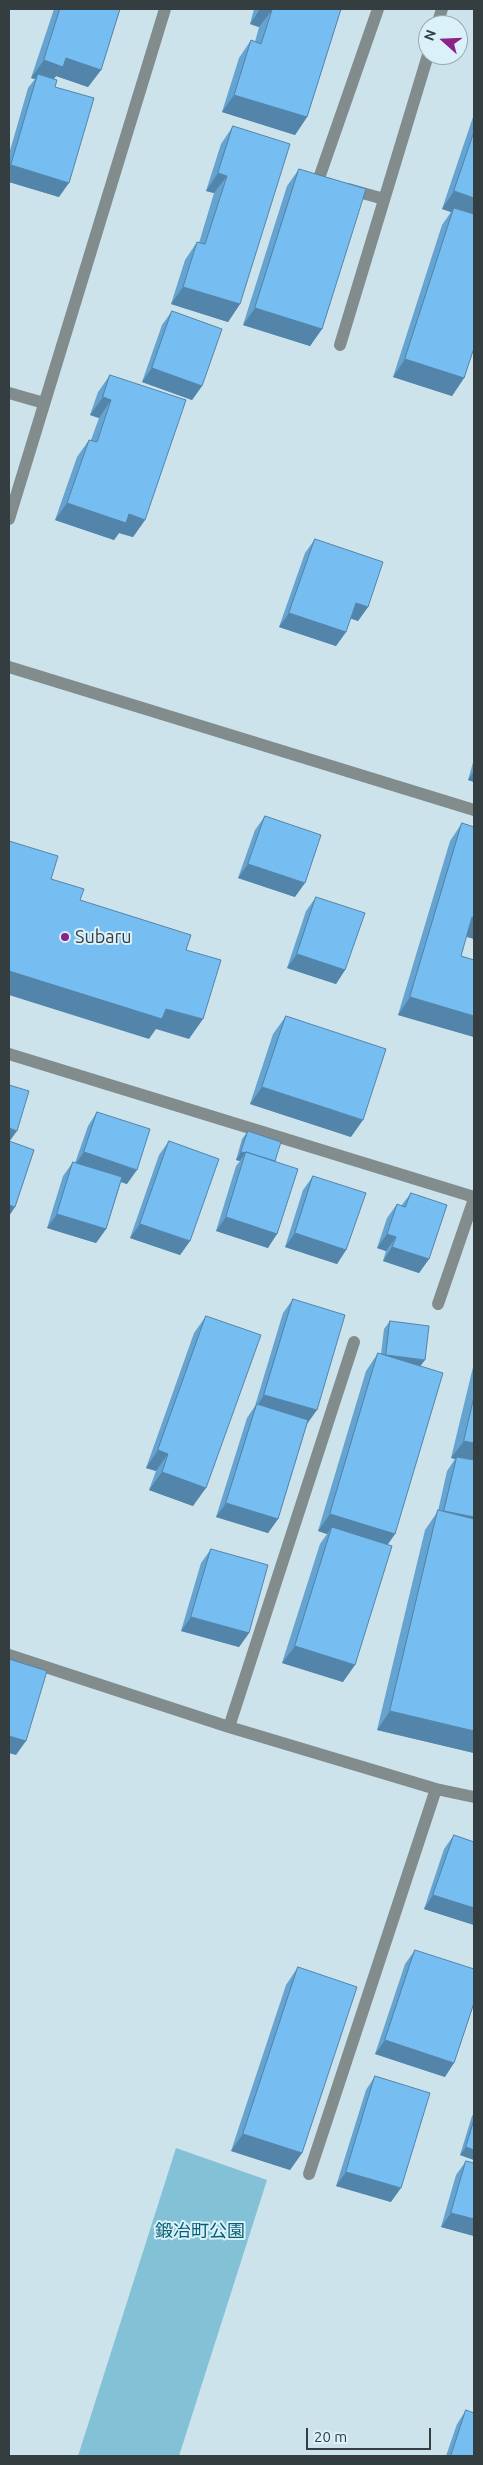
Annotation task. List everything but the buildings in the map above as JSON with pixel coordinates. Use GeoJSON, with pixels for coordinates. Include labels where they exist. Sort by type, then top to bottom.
{"type":"FeatureCollection","features":[{"type":"Feature","properties":{"kind":"street"},"geometry":{"type":"LineString","coordinates":[[9,519],[165,9]]}},
{"type":"Feature","properties":{"kind":"street"},"geometry":{"type":"LineString","coordinates":[[378,9],[318,181],[384,199]]}},
{"type":"Feature","properties":{"kind":"street"},"geometry":{"type":"LineString","coordinates":[[340,345],[425,65]]}},
{"type":"Feature","properties":{"kind":"street"},"geometry":{"type":"LineString","coordinates":[[9,393],[44,403]]}},
{"type":"Feature","properties":{"kind":"street"},"geometry":{"type":"LineString","coordinates":[[9,667],[474,810]]}},
{"type":"Feature","properties":{"kind":"street"},"geometry":{"type":"LineString","coordinates":[[9,1054],[474,1198],[438,1304]]}},
{"type":"Feature","properties":{"kind":"street"},"geometry":{"type":"LineString","coordinates":[[229,1727],[354,1342]]}},
{"type":"Feature","properties":{"kind":"street"},"geometry":{"type":"LineString","coordinates":[[9,1655],[229,1727],[436,1789],[474,1797]]}},
{"type":"Feature","properties":{"kind":"street"},"geometry":{"type":"LineString","coordinates":[[309,2174],[436,1789]]}},
{"type":"Feature","properties":{"kind":"green space","name":"鍛冶町公園"},"geometry":{"type":"Polygon","coordinates":[[[176,2148],[267,2180],[179,2456],[78,2456],[176,2148]]]}},
{"type":"Feature","properties":{"kind":"place","name":"Subaru"},"geometry":{"type":"Point","coordinates":[65,937]}}]}
